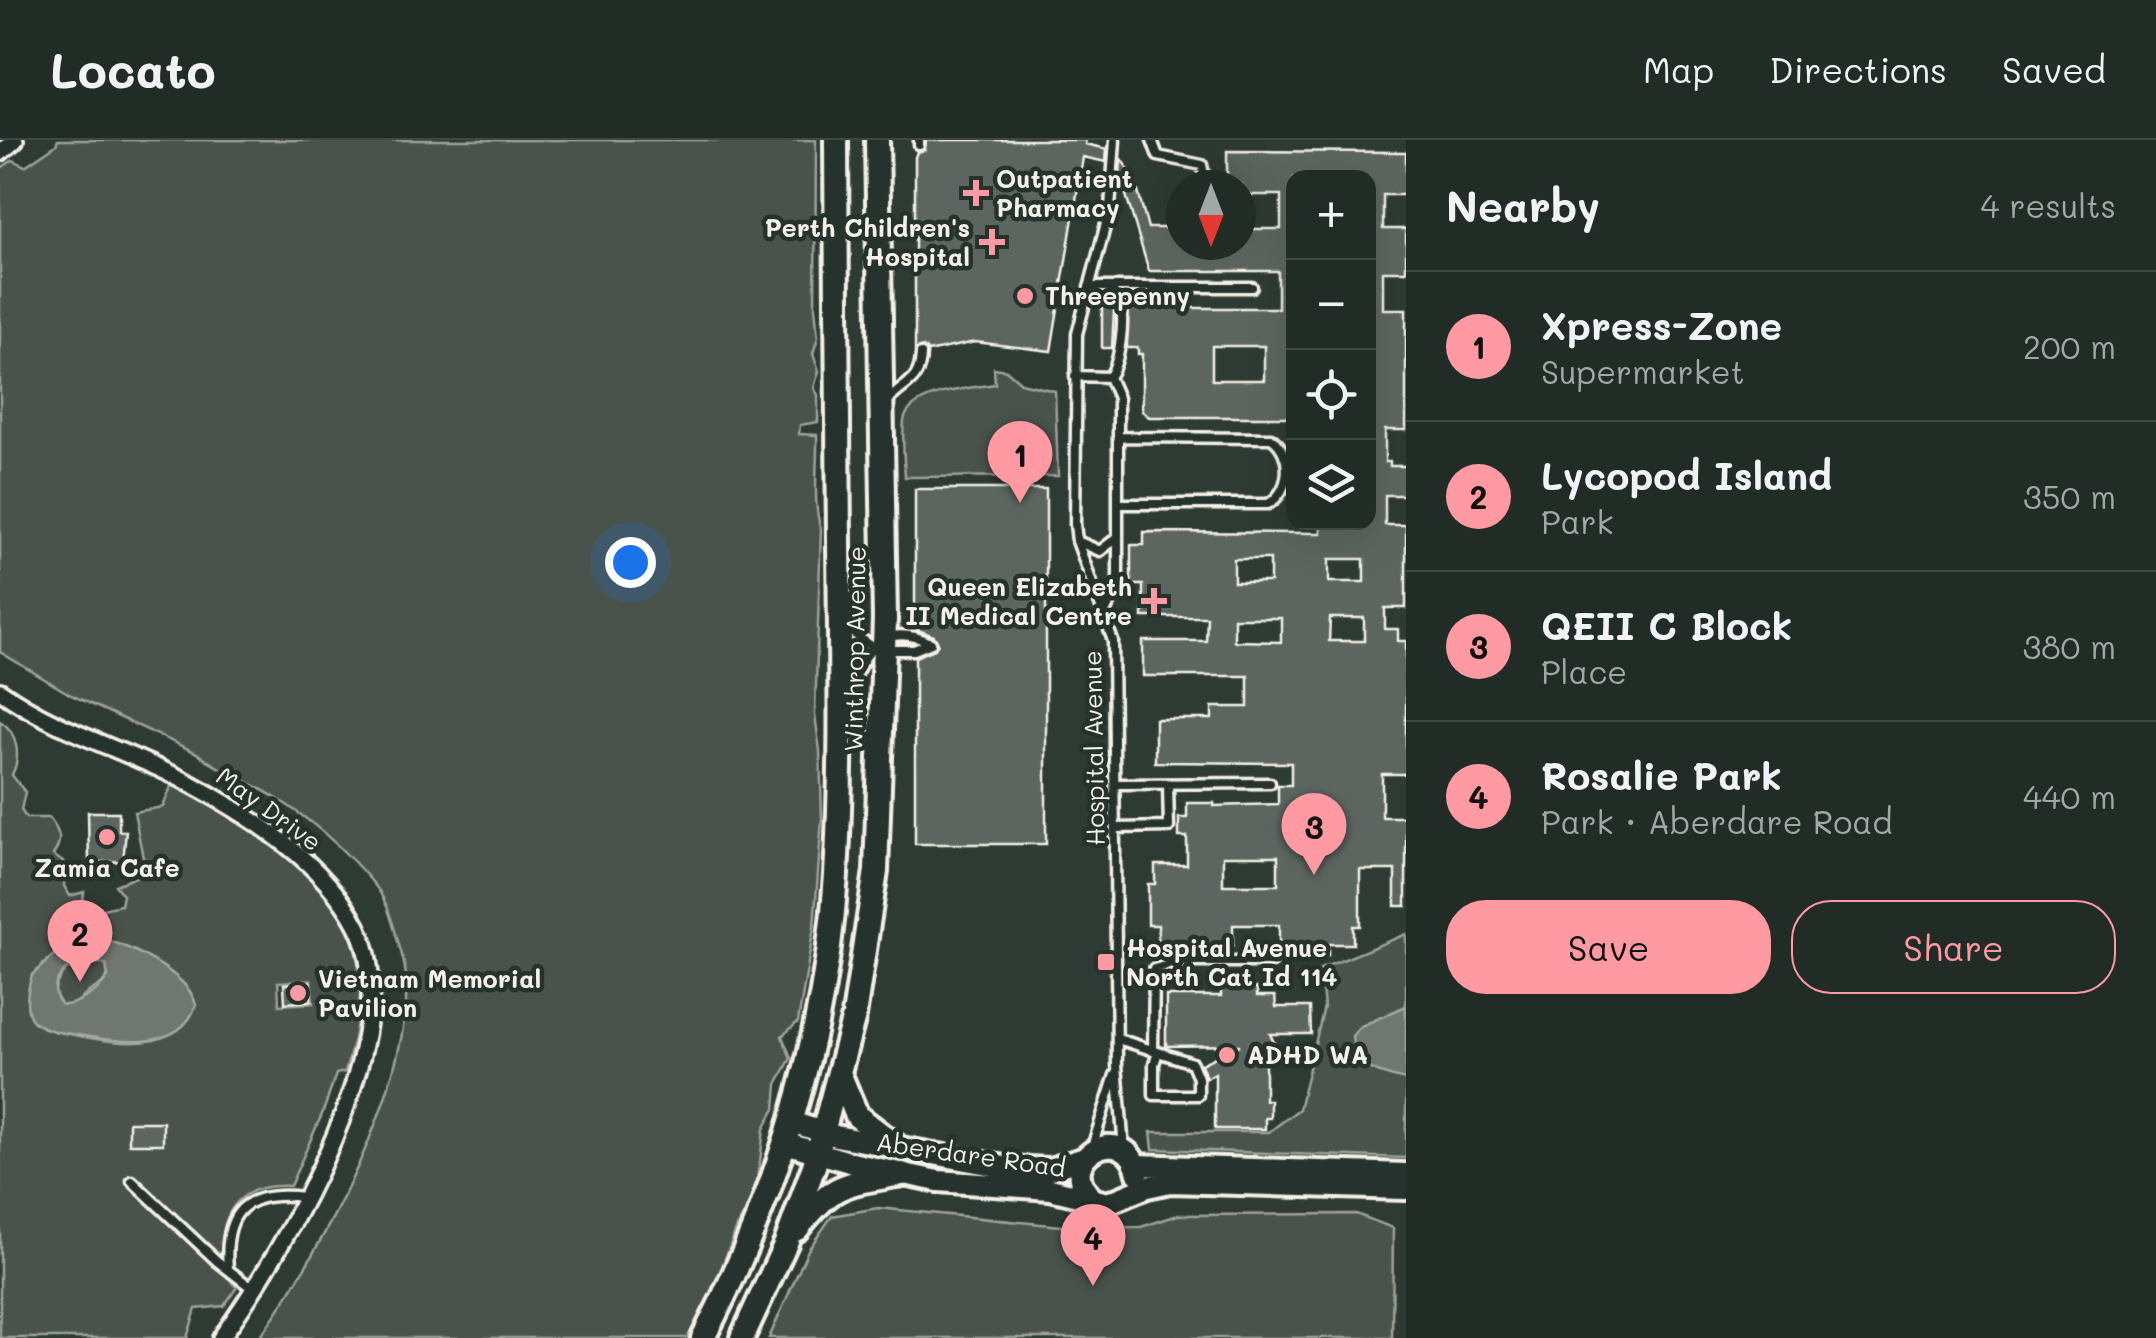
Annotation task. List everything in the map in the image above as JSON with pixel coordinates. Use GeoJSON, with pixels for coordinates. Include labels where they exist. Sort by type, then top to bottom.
{"type":"FeatureCollection","features":[{"type":"Feature","properties":{"kind":"main road","name":"Winthrop Avenue"},"geometry":{"type":"LineString","coordinates":[[703,1338],[752,1235],[788,1132],[828,948],[836,876],[840,721],[836,140]]}},
{"type":"Feature","properties":{"kind":"main road","name":"Winthrop Avenue"},"geometry":{"type":"LineString","coordinates":[[786,1243],[839,1073],[864,966],[876,872],[884,638],[877,140]]}},
{"type":"Feature","properties":{"kind":"main road"},"geometry":{"type":"LineString","coordinates":[[839,1073],[856,1116],[895,1146]]}},
{"type":"Feature","properties":{"kind":"main road","name":"Aberdare Road"},"geometry":{"type":"LineString","coordinates":[[788,1132],[902,1174],[938,1181],[1050,1189],[1092,1198]]}},
{"type":"Feature","properties":{"kind":"main road","name":"Aberdare Road"},"geometry":{"type":"LineString","coordinates":[[820,1142],[895,1146],[973,1163],[1029,1169],[1050,1169],[1087,1155]]}},
{"type":"Feature","properties":{"kind":"main road"},"geometry":{"type":"LineString","coordinates":[[1406,1174],[1130,1157],[1106,1146],[1087,1155],[1081,1166],[1081,1184],[1092,1198],[1116,1202],[1170,1182],[1406,1189]]}},
{"type":"Feature","properties":{"kind":"main road"},"geometry":{"type":"LineString","coordinates":[[1130,1157],[1137,1180],[1130,1194]]}},
{"type":"Feature","properties":{"kind":"main road"},"geometry":{"type":"LineString","coordinates":[[742,1338],[786,1243],[827,1193],[846,1184],[902,1174]]}},
{"type":"Feature","properties":{"kind":"street"},"geometry":{"type":"LineString","coordinates":[[0,153],[16,140]]}},
{"type":"Feature","properties":{"kind":"street","name":"May Drive"},"geometry":{"type":"LineString","coordinates":[[0,690],[30,712],[188,782],[239,812],[292,851],[328,886],[350,915],[364,943],[368,964],[367,1028],[341,1119],[305,1198],[254,1290],[220,1338]]}},
{"type":"Feature","properties":{"kind":"lane","name":"Hospital Avenue"},"geometry":{"type":"LineString","coordinates":[[1114,140],[1110,208],[1077,334],[1077,541],[1114,641],[1117,1066],[1130,1157]]}},
{"type":"Feature","properties":{"kind":"lane"},"geometry":{"type":"LineString","coordinates":[[1152,140],[1158,156],[1202,164],[1203,170]]}},
{"type":"Feature","properties":{"kind":"lane"},"geometry":{"type":"LineString","coordinates":[[1088,287],[1252,286]]}},
{"type":"Feature","properties":{"kind":"lane"},"geometry":{"type":"LineString","coordinates":[[1108,287],[1120,302],[1120,348],[1110,378]]}},
{"type":"Feature","properties":{"kind":"lane"},"geometry":{"type":"LineString","coordinates":[[879,415],[896,392],[920,371],[921,354]]}},
{"type":"Feature","properties":{"kind":"lane"},"geometry":{"type":"LineString","coordinates":[[1076,376],[1110,378]]}},
{"type":"Feature","properties":{"kind":"lane"},"geometry":{"type":"LineString","coordinates":[[1103,616],[1118,587],[1118,398],[1110,378]]}},
{"type":"Feature","properties":{"kind":"lane"},"geometry":{"type":"LineString","coordinates":[[1118,438],[1271,438],[1280,444],[1285,456],[1285,486],[1280,498],[1268,504],[1118,504]]}},
{"type":"Feature","properties":{"kind":"lane"},"geometry":{"type":"LineString","coordinates":[[1077,541],[1100,550],[1118,538]]}},
{"type":"Feature","properties":{"kind":"lane"},"geometry":{"type":"LineString","coordinates":[[839,612],[854,634],[884,638]]}},
{"type":"Feature","properties":{"kind":"lane"},"geometry":{"type":"LineString","coordinates":[[840,721],[858,665],[884,638]]}},
{"type":"Feature","properties":{"kind":"lane"},"geometry":{"type":"LineString","coordinates":[[1115,784],[1270,783]]}},
{"type":"Feature","properties":{"kind":"lane"},"geometry":{"type":"LineString","coordinates":[[1116,828],[1169,827],[1168,784]]}},
{"type":"Feature","properties":{"kind":"lane"},"geometry":{"type":"LineString","coordinates":[[1118,1039],[1156,1052],[1192,1064],[1198,1078],[1198,1095],[1154,1095],[1156,1052],[1154,969],[1178,962],[1272,962]]}},
{"type":"Feature","properties":{"kind":"lane","name":"Hospital Avenue"},"geometry":{"type":"LineString","coordinates":[[1087,1155],[1100,1129],[1117,1066]]}},
{"type":"Feature","properties":{"kind":"lane"},"geometry":{"type":"LineString","coordinates":[[132,1181],[254,1290]]}},
{"type":"Feature","properties":{"kind":"lane"},"geometry":{"type":"LineString","coordinates":[[228,1269],[226,1245],[230,1225],[243,1207],[254,1198],[276,1194],[305,1198]]}},
{"type":"Feature","properties":{"kind":"shaded area"},"geometry":{"type":"Polygon","coordinates":[[[58,140],[816,140],[818,337],[813,354],[819,371],[814,388],[818,395],[818,422],[800,425],[799,434],[817,435],[816,496],[821,529],[815,715],[822,818],[814,927],[798,1022],[782,1036],[791,1058],[777,1084],[775,1109],[764,1129],[756,1194],[737,1227],[702,1319],[687,1338],[259,1338],[335,1214],[379,1115],[404,1019],[405,970],[381,894],[352,859],[315,826],[276,798],[197,753],[71,695],[0,652],[0,169],[13,160],[25,166],[58,140]]]}},
{"type":"Feature","properties":{"kind":"shaded area"},"geometry":{"type":"Polygon","coordinates":[[[994,368],[1006,370],[1021,383],[1055,391],[1058,476],[905,477],[903,428],[908,411],[942,393],[995,384],[994,368]]]}},
{"type":"Feature","properties":{"kind":"shaded area"},"geometry":{"type":"Polygon","coordinates":[[[0,721],[11,732],[16,745],[12,775],[25,792],[21,810],[26,818],[49,818],[53,823],[59,840],[53,855],[66,864],[64,886],[70,896],[84,892],[83,903],[89,912],[121,905],[123,895],[115,885],[146,873],[134,812],[163,807],[172,784],[228,813],[317,885],[351,936],[360,996],[345,1072],[336,1074],[290,1186],[270,1187],[241,1198],[226,1221],[221,1271],[237,1287],[224,1306],[196,1309],[187,1338],[0,1338],[0,721]],[[92,936],[67,943],[32,975],[54,1031],[142,1042],[169,1034],[181,1025],[193,1011],[193,997],[183,983],[146,958],[92,936]],[[311,980],[278,982],[279,1005],[313,1003],[311,980]]]}},
{"type":"Feature","properties":{"kind":"shaded area"},"geometry":{"type":"Polygon","coordinates":[[[1406,934],[1406,1158],[1153,1149],[1151,1132],[1269,1132],[1299,1109],[1324,1007],[1320,969],[1406,934]]]}},
{"type":"Feature","properties":{"kind":"shaded area"},"geometry":{"type":"Polygon","coordinates":[[[92,936],[153,960],[190,993],[196,1005],[188,1020],[176,1031],[145,1041],[61,1032],[33,1021],[27,1005],[32,975],[67,943],[92,936]],[[87,959],[65,971],[55,990],[62,1005],[81,1000],[100,987],[108,977],[106,965],[87,959]]]}},
{"type":"Feature","properties":{"kind":"shaded area"},"geometry":{"type":"Polygon","coordinates":[[[87,959],[101,961],[109,968],[107,977],[70,1005],[57,1002],[54,996],[59,979],[65,971],[87,959]]]}},
{"type":"Feature","properties":{"kind":"shaded area"},"geometry":{"type":"Polygon","coordinates":[[[1406,1006],[1406,1080],[1369,1068],[1357,1056],[1352,1036],[1361,1026],[1406,1006]]]}},
{"type":"Feature","properties":{"kind":"shaded area"},"geometry":{"type":"Polygon","coordinates":[[[878,1208],[1081,1228],[1141,1227],[1178,1215],[1356,1214],[1393,1228],[1392,1338],[769,1338],[808,1250],[832,1216],[878,1208]]]}},
{"type":"Feature","properties":{"kind":"building","name":"Perth Children's Hospital"},"geometry":{"type":"Polygon","coordinates":[[[926,140],[1086,140],[1085,144],[1107,149],[1106,162],[1083,157],[1051,351],[975,342],[928,352],[923,347],[915,350],[915,157],[925,150],[926,140]]]}},
{"type":"Feature","properties":{"kind":"building"},"geometry":{"type":"Polygon","coordinates":[[[1227,151],[1406,152],[1406,195],[1383,195],[1383,229],[1406,229],[1406,271],[1383,271],[1383,309],[1406,309],[1406,430],[1385,430],[1385,462],[1406,466],[1406,495],[1385,495],[1385,525],[1406,525],[1406,608],[1385,608],[1385,629],[1398,629],[1398,641],[1406,641],[1406,774],[1382,774],[1382,817],[1406,817],[1406,906],[1395,906],[1395,870],[1360,870],[1360,926],[1353,926],[1353,944],[1328,944],[1328,956],[1299,956],[1299,945],[1279,945],[1279,925],[1233,925],[1233,945],[1214,945],[1214,954],[1184,954],[1184,944],[1158,944],[1158,925],[1148,925],[1148,884],[1155,884],[1155,865],[1187,865],[1187,837],[1179,837],[1179,818],[1187,818],[1187,803],[1278,804],[1278,785],[1291,785],[1291,763],[1155,762],[1155,719],[1212,719],[1212,707],[1248,707],[1248,676],[1143,676],[1143,641],[1206,641],[1207,617],[1143,617],[1143,585],[1131,585],[1131,545],[1144,545],[1144,532],[1376,530],[1376,170],[1286,170],[1286,417],[1149,417],[1142,411],[1142,354],[1138,354],[1138,348],[1127,348],[1127,302],[1157,302],[1155,294],[1177,294],[1177,308],[1278,308],[1278,271],[1149,271],[1120,175],[1121,159],[1134,177],[1148,228],[1166,228],[1166,260],[1256,260],[1256,229],[1281,229],[1281,195],[1256,195],[1256,170],[1227,170],[1227,151]],[[1212,346],[1212,380],[1264,380],[1264,346],[1212,346]],[[1234,559],[1234,582],[1270,582],[1270,559],[1234,559]],[[1329,559],[1329,582],[1364,582],[1364,559],[1329,559]],[[1234,618],[1234,641],[1281,642],[1281,618],[1234,618]],[[1330,618],[1329,641],[1364,641],[1364,618],[1330,618]],[[1223,856],[1223,885],[1278,885],[1278,856],[1223,856]]]}},
{"type":"Feature","properties":{"kind":"building"},"geometry":{"type":"Polygon","coordinates":[[[1102,302],[1111,302],[1114,310],[1112,348],[1102,348],[1102,302]]]}},
{"type":"Feature","properties":{"kind":"building"},"geometry":{"type":"Polygon","coordinates":[[[915,489],[1046,489],[1046,844],[915,844],[915,657],[935,649],[938,643],[934,636],[915,629],[915,489]]]}},
{"type":"Feature","properties":{"kind":"building","name":"Zamia Cafe"},"geometry":{"type":"Polygon","coordinates":[[[88,812],[119,812],[119,831],[126,831],[123,861],[89,863],[88,812]]]}},
{"type":"Feature","properties":{"kind":"building","name":"Vietnam Memorial Pavilion"},"geometry":{"type":"Polygon","coordinates":[[[310,982],[311,1001],[285,1003],[284,984],[310,982]]]}},
{"type":"Feature","properties":{"kind":"building"},"geometry":{"type":"Polygon","coordinates":[[[1221,988],[1257,988],[1257,996],[1275,996],[1276,1007],[1310,1007],[1311,1034],[1270,1034],[1281,1057],[1265,1064],[1265,1100],[1270,1100],[1270,1118],[1265,1118],[1265,1129],[1215,1129],[1215,1073],[1206,1078],[1201,1064],[1240,1045],[1166,1046],[1166,996],[1221,996],[1221,988]]]}},
{"type":"Feature","properties":{"kind":"building"},"geometry":{"type":"Polygon","coordinates":[[[129,1122],[163,1122],[163,1144],[129,1144],[129,1122]]]}},
{"type":"Feature","properties":{"kind":"place","name":"Outpatient Pharmacy"},"geometry":{"type":"Point","coordinates":[976,193]}},
{"type":"Feature","properties":{"kind":"place","name":"Perth Children's Hospital"},"geometry":{"type":"Point","coordinates":[992,242]}},
{"type":"Feature","properties":{"kind":"place","name":"Threepenny"},"geometry":{"type":"Point","coordinates":[1025,296]}},
{"type":"Feature","properties":{"kind":"place","name":"Xpress-Zone"},"geometry":{"type":"Point","coordinates":[1020,503]}},
{"type":"Feature","properties":{"kind":"place","name":"Queen Elizabeth II Medical Centre"},"geometry":{"type":"Point","coordinates":[1154,601]}},
{"type":"Feature","properties":{"kind":"place","name":"Zamia Cafe"},"geometry":{"type":"Point","coordinates":[107,837]}},
{"type":"Feature","properties":{"kind":"place","name":"QEII C Block"},"geometry":{"type":"Point","coordinates":[1314,875]}},
{"type":"Feature","properties":{"kind":"place","name":"Hospital Avenue North Cat Id 114"},"geometry":{"type":"Point","coordinates":[1106,962]}},
{"type":"Feature","properties":{"kind":"place","name":"Lycopod Island"},"geometry":{"type":"Point","coordinates":[80,982]}},
{"type":"Feature","properties":{"kind":"place","name":"Vietnam Memorial Pavilion"},"geometry":{"type":"Point","coordinates":[298,993]}},
{"type":"Feature","properties":{"kind":"place","name":"ADHD WA"},"geometry":{"type":"Point","coordinates":[1227,1055]}},
{"type":"Feature","properties":{"kind":"place","name":"Rosalie Park"},"geometry":{"type":"Point","coordinates":[1093,1286]}}]}
